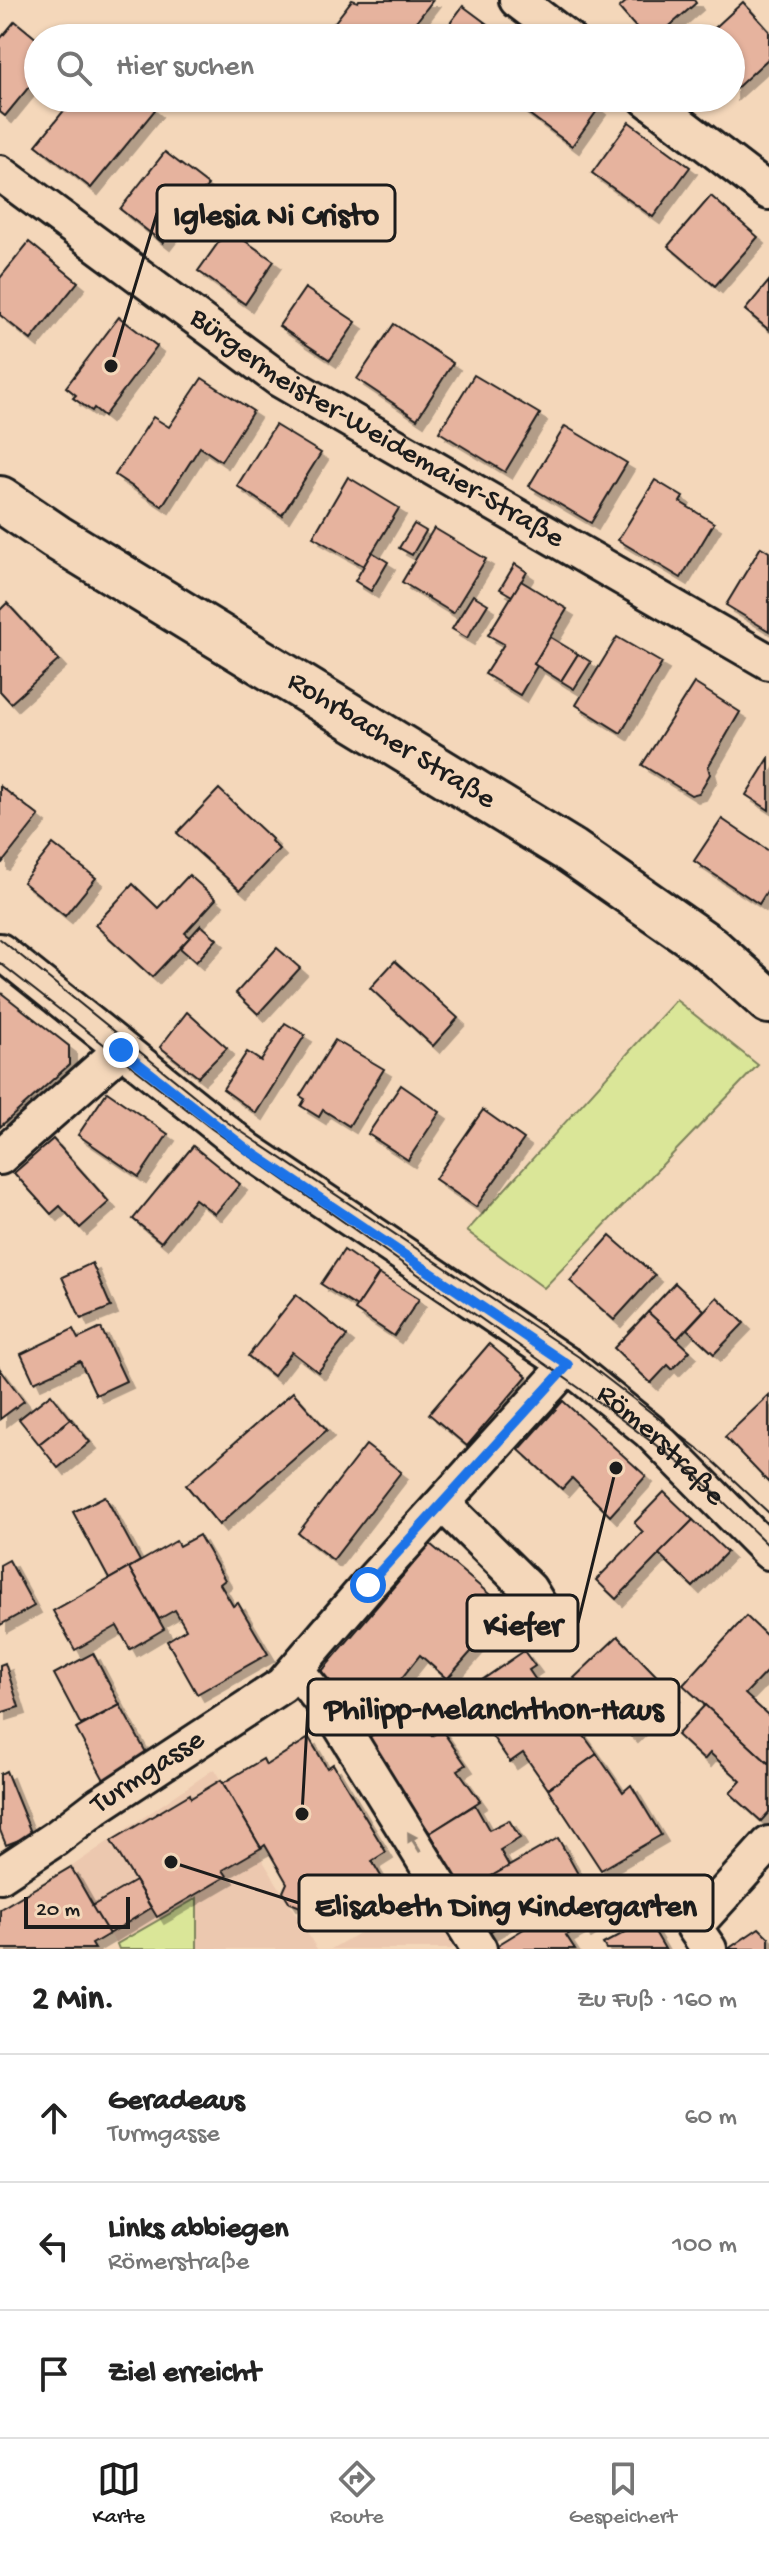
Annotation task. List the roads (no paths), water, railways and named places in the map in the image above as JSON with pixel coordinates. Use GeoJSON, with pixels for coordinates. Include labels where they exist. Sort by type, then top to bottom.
{"type":"FeatureCollection","features":[{"type":"Feature","properties":{"kind":"main road","name":"Rohrbacher Straße"},"geometry":{"type":"LineString","coordinates":[[0,499],[56,537],[571,851],[710,948],[769,1001]]}},
{"type":"Feature","properties":{"kind":"street"},"geometry":{"type":"LineString","coordinates":[[517,0],[549,24]]}},
{"type":"Feature","properties":{"kind":"street"},"geometry":{"type":"LineString","coordinates":[[664,112],[769,192]]}},
{"type":"Feature","properties":{"kind":"street","name":"Bürgermeister-Weidemaier-Straße"},"geometry":{"type":"LineString","coordinates":[[0,173],[279,379],[769,662]]}},
{"type":"Feature","properties":{"kind":"street","name":"Römerstraße"},"geometry":{"type":"LineString","coordinates":[[0,951],[248,1150],[568,1365],[649,1431],[769,1552]]}},
{"type":"Feature","properties":{"kind":"street"},"geometry":{"type":"LineString","coordinates":[[0,1157],[121,1050]]}},
{"type":"Feature","properties":{"kind":"street","name":"Turmgasse"},"geometry":{"type":"LineString","coordinates":[[0,1875],[99,1805],[282,1685],[368,1585],[444,1505],[568,1365]]}},
{"type":"Feature","properties":{"kind":"street"},"geometry":{"type":"LineString","coordinates":[[444,1505],[529,1589],[551,1625]]}},
{"type":"Feature","properties":{"kind":"street"},"geometry":{"type":"LineString","coordinates":[[297,1671],[338,1721],[479,1949]]}},
{"type":"Feature","properties":{"kind":"street"},"geometry":{"type":"LineString","coordinates":[[709,1949],[694,1927],[769,1844]]}},
{"type":"Feature","properties":{"kind":"tram line"},"geometry":{"type":"LineString","coordinates":[[0,939],[227,1122],[579,1357],[710,1458],[769,1513]]}},
{"type":"Feature","properties":{"kind":"tram line"},"geometry":{"type":"LineString","coordinates":[[0,963],[212,1129],[582,1390],[696,1475],[769,1546]]}},
{"type":"Feature","properties":{"kind":"place","name":"Iglesia Ni Cristo"},"geometry":{"type":"Point","coordinates":[111,366]}},
{"type":"Feature","properties":{"kind":"place","name":"Kiefer"},"geometry":{"type":"Point","coordinates":[616,1468]}},
{"type":"Feature","properties":{"kind":"place","name":"Philipp-Melanchthon-Haus"},"geometry":{"type":"Point","coordinates":[302,1814]}},
{"type":"Feature","properties":{"kind":"place","name":"Elisabeth Ding Kindergarten"},"geometry":{"type":"Point","coordinates":[171,1862]}}]}
